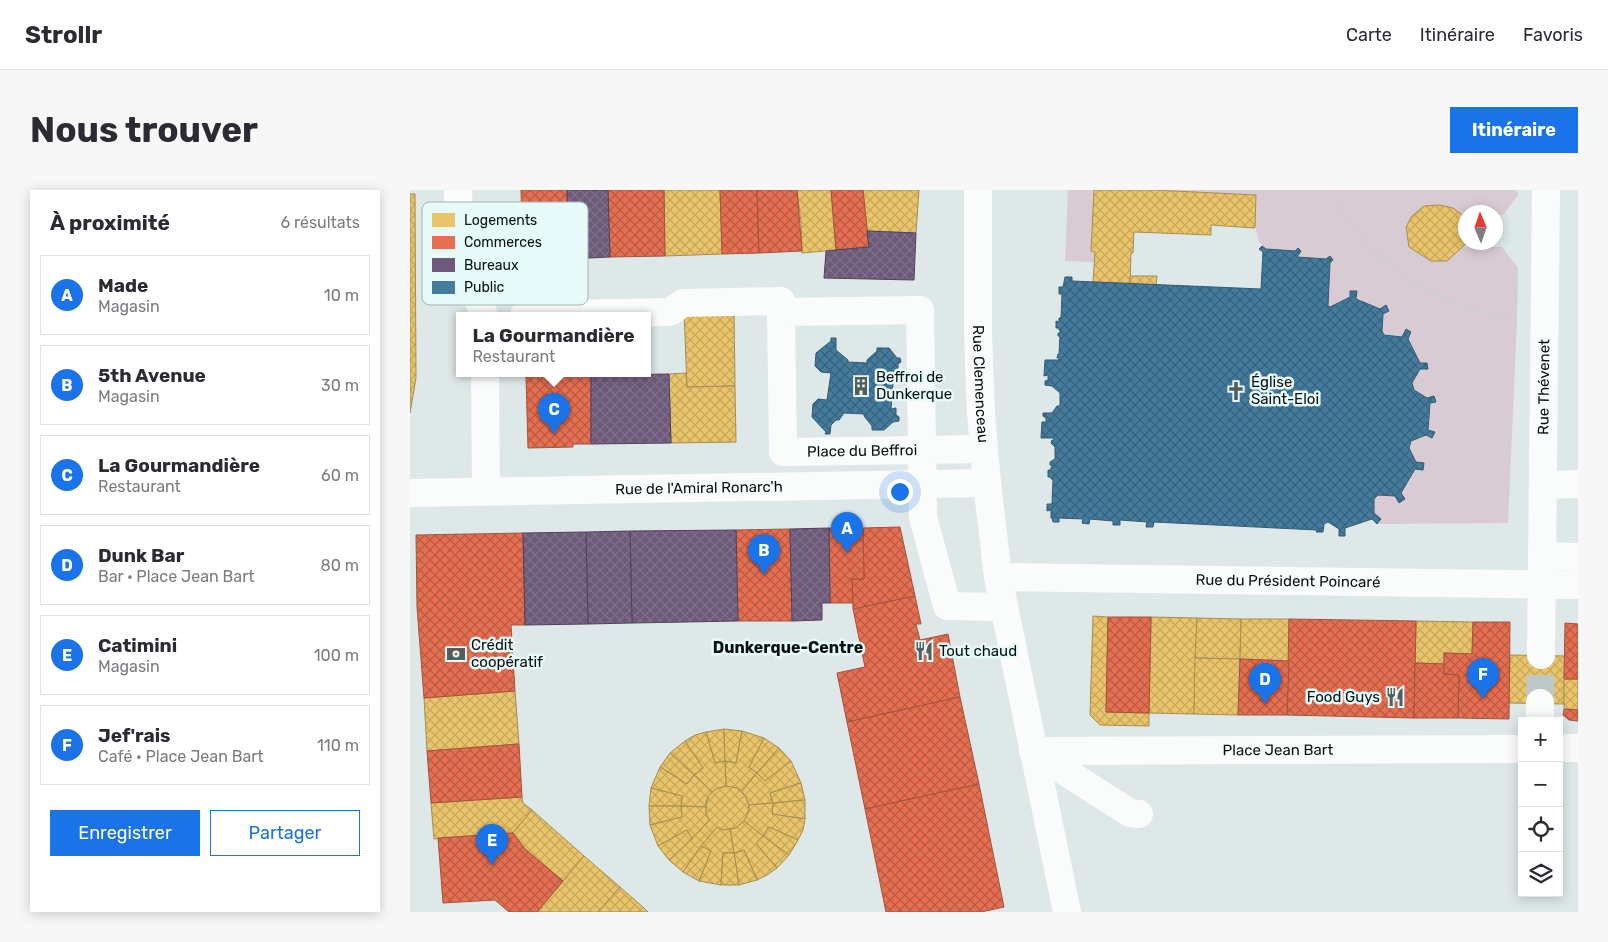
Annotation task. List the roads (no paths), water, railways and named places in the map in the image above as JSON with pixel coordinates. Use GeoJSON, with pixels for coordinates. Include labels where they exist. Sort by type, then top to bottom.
{"type":"FeatureCollection","features":[{"type":"Feature","properties":{"kind":"street","name":"Rue Clemenceau"},"geometry":{"type":"LineString","coordinates":[[978,190],[978,335],[986,483],[998,577]]}},
{"type":"Feature","properties":{"kind":"street","name":"Rue Thévenet"},"geometry":{"type":"LineString","coordinates":[[1541,655],[1546,190]]}},
{"type":"Feature","properties":{"kind":"street"},"geometry":{"type":"LineString","coordinates":[[651,312],[670,312],[683,303],[781,301],[781,312]]}},
{"type":"Feature","properties":{"kind":"street","name":"Place du Beffroi"},"geometry":{"type":"LineString","coordinates":[[920,310],[922,450],[783,452],[781,312],[920,310]]}},
{"type":"Feature","properties":{"kind":"street"},"geometry":{"type":"LineString","coordinates":[[484,377],[486,492]]}},
{"type":"Feature","properties":{"kind":"street"},"geometry":{"type":"LineString","coordinates":[[984,450],[922,450],[924,517],[947,606],[1004,607]]}},
{"type":"Feature","properties":{"kind":"street","name":"Rue de l'Amiral Ronarc'h"},"geometry":{"type":"LineString","coordinates":[[410,493],[986,483]]}},
{"type":"Feature","properties":{"kind":"street"},"geometry":{"type":"LineString","coordinates":[[1544,485],[1578,484]]}},
{"type":"Feature","properties":{"kind":"street"},"geometry":{"type":"LineString","coordinates":[[1543,556],[1578,557]]}},
{"type":"Feature","properties":{"kind":"street"},"geometry":{"type":"LineString","coordinates":[[998,577],[1067,912]]}},
{"type":"Feature","properties":{"kind":"street","name":"Rue du Président Poincaré"},"geometry":{"type":"LineString","coordinates":[[998,577],[1578,585]]}},
{"type":"Feature","properties":{"kind":"street"},"geometry":{"type":"LineString","coordinates":[[1563,748],[1578,748]]}},
{"type":"Feature","properties":{"kind":"street","name":"Place Jean Bart"},"geometry":{"type":"LineString","coordinates":[[1034,750],[1518,749]]}},
{"type":"Feature","properties":{"kind":"street"},"geometry":{"type":"LineString","coordinates":[[1034,750],[1130,814],[1139,814]]}},
{"type":"Feature","properties":{"kind":"tunnel"},"geometry":{"type":"LineString","coordinates":[[1540,703],[1541,655]]}},
{"type":"Feature","properties":{"kind":"place","name":"Beffroi de Dunkerque"},"geometry":{"type":"Point","coordinates":[861,386]}},
{"type":"Feature","properties":{"kind":"place","name":"Église Saint-Eloi"},"geometry":{"type":"Point","coordinates":[1236,391]}},
{"type":"Feature","properties":{"kind":"place","name":"La Gourmandière"},"geometry":{"type":"Point","coordinates":[554,434]}},
{"type":"Feature","properties":{"kind":"place","name":"Made"},"geometry":{"type":"Point","coordinates":[847,553]}},
{"type":"Feature","properties":{"kind":"place","name":"5th Avenue"},"geometry":{"type":"Point","coordinates":[764,575]}},
{"type":"Feature","properties":{"kind":"place","name":"Tout chaud"},"geometry":{"type":"Point","coordinates":[924,651]}},
{"type":"Feature","properties":{"kind":"place","name":"Crédit coopératif"},"geometry":{"type":"Point","coordinates":[456,654]}},
{"type":"Feature","properties":{"kind":"place","name":"Food Guys"},"geometry":{"type":"Point","coordinates":[1395,697]}},
{"type":"Feature","properties":{"kind":"place","name":"Jef'rais"},"geometry":{"type":"Point","coordinates":[1483,699]}},
{"type":"Feature","properties":{"kind":"place","name":"Dunk Bar"},"geometry":{"type":"Point","coordinates":[1265,704]}},
{"type":"Feature","properties":{"kind":"place","name":"Catimini"},"geometry":{"type":"Point","coordinates":[492,865]}},
{"type":"Feature","properties":{"kind":"district","name":"Dunkerque-Centre"},"geometry":{"type":"Point","coordinates":[788,647]}}]}
